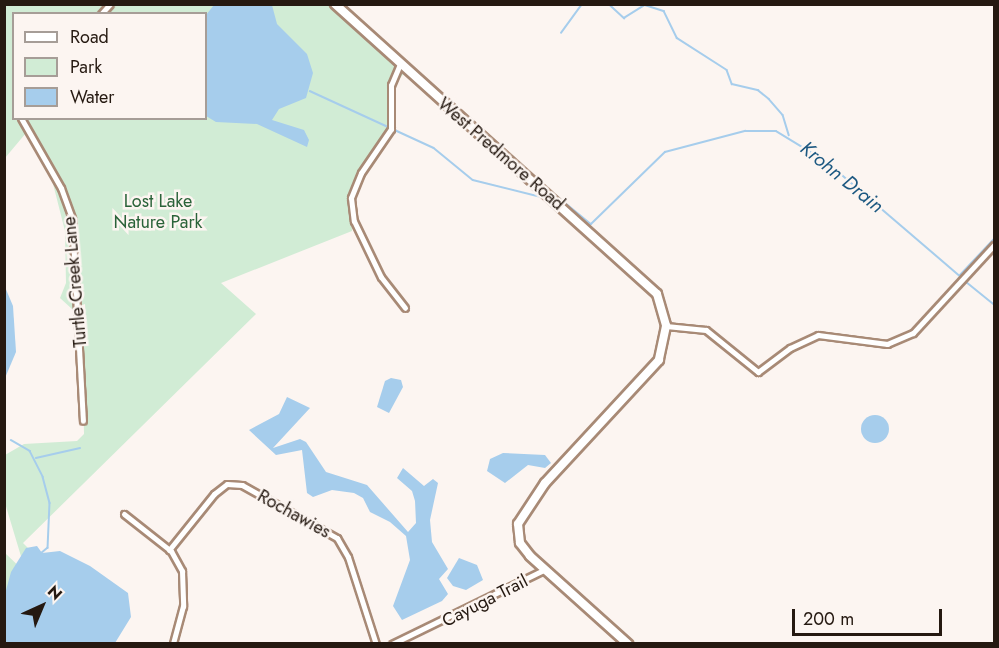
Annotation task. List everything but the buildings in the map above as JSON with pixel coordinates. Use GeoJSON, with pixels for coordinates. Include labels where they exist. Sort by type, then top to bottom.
{"type":"FeatureCollection","features":[{"type":"Feature","properties":{"kind":"street","name":"West Predmore Road"},"geometry":{"type":"LineString","coordinates":[[335,4],[648,282],[662,307],[666,326]]}},
{"type":"Feature","properties":{"kind":"street"},"geometry":{"type":"LineString","coordinates":[[400,64],[391,86],[391,129],[361,173],[351,198],[354,221],[381,277],[405,308]]}},
{"type":"Feature","properties":{"kind":"street","name":"Turtle Creek Lane"},"geometry":{"type":"LineString","coordinates":[[22,120],[61,188],[72,219],[83,420]]}},
{"type":"Feature","properties":{"kind":"street"},"geometry":{"type":"LineString","coordinates":[[628,644],[544,570],[520,543],[521,514],[646,379],[659,360],[666,326],[706,330],[756,371],[818,335],[887,344],[913,333],[994,245]]}},
{"type":"Feature","properties":{"kind":"street","name":"Rochawies"},"geometry":{"type":"LineString","coordinates":[[169,550],[214,494],[227,484],[242,485],[337,538],[348,557],[376,644]]}},
{"type":"Feature","properties":{"kind":"street"},"geometry":{"type":"LineString","coordinates":[[124,514],[169,550],[186,582],[173,644]]}},
{"type":"Feature","properties":{"kind":"street","name":"Cayuga Trail"},"geometry":{"type":"LineString","coordinates":[[392,644],[544,570]]}},
{"type":"Feature","properties":{"kind":"green space","name":"Lost Lake Nature Park"},"geometry":{"type":"Polygon","coordinates":[[[5,5],[332,5],[405,72],[393,87],[384,145],[351,190],[352,231],[221,283],[256,314],[23,543],[61,581],[5,641],[5,553],[26,573],[5,503],[5,455],[24,444],[77,441],[84,434],[82,344],[86,322],[85,304],[72,309],[60,298],[66,283],[65,231],[49,168],[26,133],[5,158],[5,5]]]}},
{"type":"Feature","properties":{"kind":"water"},"geometry":{"type":"Polygon","coordinates":[[[214,5],[272,5],[277,24],[307,54],[313,73],[306,98],[279,109],[272,120],[304,130],[309,140],[307,147],[257,124],[216,122],[207,117],[207,14],[214,5]]]}},
{"type":"Feature","properties":{"kind":"water"},"geometry":{"type":"Polygon","coordinates":[[[5,287],[13,306],[16,352],[5,378],[5,287]]]}},
{"type":"Feature","properties":{"kind":"water"},"geometry":{"type":"Polygon","coordinates":[[[391,378],[401,380],[403,387],[389,413],[377,407],[385,381],[391,378]]]}},
{"type":"Feature","properties":{"kind":"water"},"geometry":{"type":"Polygon","coordinates":[[[287,397],[310,408],[273,448],[300,439],[306,442],[326,472],[367,485],[408,532],[416,523],[415,501],[412,491],[397,478],[403,468],[424,486],[433,479],[438,483],[430,520],[432,542],[448,569],[439,579],[448,594],[442,601],[402,620],[393,606],[410,560],[406,536],[390,522],[370,512],[363,498],[354,493],[332,490],[313,497],[307,493],[302,450],[276,455],[249,430],[279,414],[287,397]]]}},
{"type":"Feature","properties":{"kind":"water"},"geometry":{"type":"Polygon","coordinates":[[[875,415],[885,419],[889,429],[885,439],[875,443],[865,439],[861,429],[865,419],[875,415]]]}},
{"type":"Feature","properties":{"kind":"water"},"geometry":{"type":"Polygon","coordinates":[[[503,453],[545,455],[551,463],[545,468],[528,465],[505,483],[487,471],[490,459],[503,453]]]}},
{"type":"Feature","properties":{"kind":"water"},"geometry":{"type":"Polygon","coordinates":[[[37,546],[42,553],[60,551],[90,566],[128,593],[131,617],[115,643],[5,643],[5,594],[11,572],[26,548],[37,546]]]}},
{"type":"Feature","properties":{"kind":"water"},"geometry":{"type":"Polygon","coordinates":[[[459,558],[477,565],[483,580],[466,590],[453,586],[447,578],[459,558]]]}},
{"type":"Feature","properties":{"kind":"waterway"},"geometry":{"type":"LineString","coordinates":[[561,33],[582,4]]}},
{"type":"Feature","properties":{"kind":"waterway"},"geometry":{"type":"LineString","coordinates":[[609,4],[624,18],[645,5],[664,11],[677,38],[727,70],[732,84],[758,90],[769,99],[783,115],[789,135]]}},
{"type":"Feature","properties":{"kind":"waterway","name":"Krohn Drain"},"geometry":{"type":"LineString","coordinates":[[310,91],[434,148],[473,180],[545,198]]}},
{"type":"Feature","properties":{"kind":"waterway","name":"Krohn Drain"},"geometry":{"type":"LineString","coordinates":[[557,196],[591,224],[665,152],[745,131],[776,131],[827,162],[961,277]]}},
{"type":"Feature","properties":{"kind":"waterway"},"geometry":{"type":"LineString","coordinates":[[960,275],[994,239]]}},
{"type":"Feature","properties":{"kind":"waterway","name":"Krohn Drain"},"geometry":{"type":"LineString","coordinates":[[964,280],[994,304]]}},
{"type":"Feature","properties":{"kind":"waterway"},"geometry":{"type":"LineString","coordinates":[[11,440],[30,451],[43,477],[50,503],[48,548],[42,553]]}},
{"type":"Feature","properties":{"kind":"waterway"},"geometry":{"type":"LineString","coordinates":[[36,458],[80,448]]}}]}
